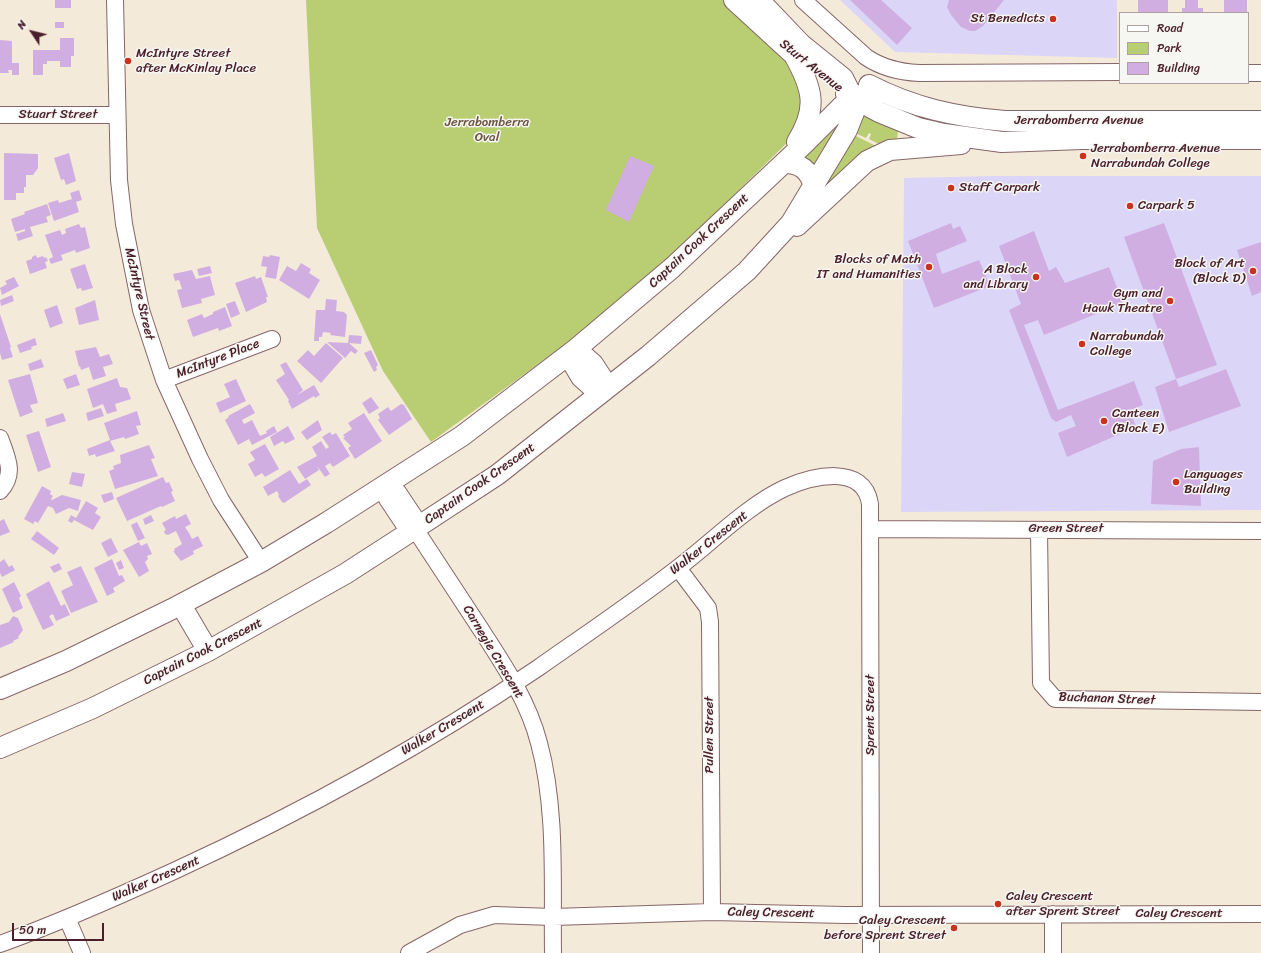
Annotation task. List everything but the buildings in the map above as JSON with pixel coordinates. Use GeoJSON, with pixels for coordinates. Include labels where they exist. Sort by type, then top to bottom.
{"type":"FeatureCollection","features":[{"type":"Feature","properties":{"kind":"main road","name":"Sturt Avenue"},"geometry":{"type":"LineString","coordinates":[[734,0],[794,55],[853,98],[897,120]]}},
{"type":"Feature","properties":{"kind":"main road","name":"Sturt Avenue"},"geometry":{"type":"LineString","coordinates":[[760,0],[834,63],[880,91],[900,98]]}},
{"type":"Feature","properties":{"kind":"main road","name":"Captain Cook Crescent"},"geometry":{"type":"LineString","coordinates":[[0,748],[93,708],[202,654],[345,574],[497,475],[604,390],[747,271],[791,223],[852,121],[855,110],[853,98],[843,78],[801,44],[760,0]]}},
{"type":"Feature","properties":{"kind":"main road"},"geometry":{"type":"LineString","coordinates":[[794,55],[808,84],[811,107],[806,127],[784,163],[795,164],[804,168],[809,173],[814,186]]}},
{"type":"Feature","properties":{"kind":"main road","name":"Captain Cook Crescent"},"geometry":{"type":"LineString","coordinates":[[0,689],[66,661],[177,607],[261,562],[386,486],[462,436],[572,352],[672,268],[784,163],[842,106],[853,98],[880,91]]}},
{"type":"Feature","properties":{"kind":"main road","name":"Jerrabomberra Avenue"},"geometry":{"type":"LineString","coordinates":[[900,98],[915,105],[938,112],[1006,121],[1261,121]]}},
{"type":"Feature","properties":{"kind":"main road","name":"Jerrabomberra Avenue"},"geometry":{"type":"LineString","coordinates":[[897,120],[930,132],[999,141],[1261,139]]}},
{"type":"Feature","properties":{"kind":"main road"},"geometry":{"type":"LineString","coordinates":[[1132,122],[1144,130],[1147,139]]}},
{"type":"Feature","properties":{"kind":"main road"},"geometry":{"type":"LineString","coordinates":[[747,271],[863,165],[879,154],[890,150],[999,141]]}},
{"type":"Feature","properties":{"kind":"main road"},"geometry":{"type":"LineString","coordinates":[[572,352],[582,377],[604,390]]}},
{"type":"Feature","properties":{"kind":"main road"},"geometry":{"type":"LineString","coordinates":[[177,607],[202,654]]}},
{"type":"Feature","properties":{"kind":"street","name":"McIntyre Street"},"geometry":{"type":"LineString","coordinates":[[115,0],[119,180],[129,251],[141,310],[164,380],[221,500],[261,562]]}},
{"type":"Feature","properties":{"kind":"street"},"geometry":{"type":"LineString","coordinates":[[803,0],[870,60],[892,70],[908,72],[1119,72]]}},
{"type":"Feature","properties":{"kind":"street"},"geometry":{"type":"LineString","coordinates":[[1249,73],[1261,73]]}},
{"type":"Feature","properties":{"kind":"street","name":"Stuart Street"},"geometry":{"type":"LineString","coordinates":[[0,115],[117,115]]}},
{"type":"Feature","properties":{"kind":"street","name":"McIntyre Place"},"geometry":{"type":"LineString","coordinates":[[164,380],[272,338]]}},
{"type":"Feature","properties":{"kind":"street"},"geometry":{"type":"LineString","coordinates":[[0,438],[10,467],[6,483],[0,490]]}},
{"type":"Feature","properties":{"kind":"street","name":"Walker Crescent"},"geometry":{"type":"LineString","coordinates":[[0,944],[67,918],[209,855],[342,788],[462,718],[514,683],[678,568],[757,505],[779,491],[795,484],[818,478],[843,477],[857,482]]}},
{"type":"Feature","properties":{"kind":"street","name":"Sprent Street"},"geometry":{"type":"LineString","coordinates":[[857,482],[865,490],[870,500],[871,529],[871,953]]}},
{"type":"Feature","properties":{"kind":"street","name":"Carnegie Crescent"},"geometry":{"type":"LineString","coordinates":[[386,486],[387,499],[405,526],[415,529],[514,683],[524,701],[539,741],[549,784],[553,953]]}},
{"type":"Feature","properties":{"kind":"street","name":"Green Street"},"geometry":{"type":"LineString","coordinates":[[871,529],[1261,531]]}},
{"type":"Feature","properties":{"kind":"street","name":"Buchanan Street"},"geometry":{"type":"LineString","coordinates":[[1039,530],[1041,683],[1055,699],[1261,702]]}},
{"type":"Feature","properties":{"kind":"street","name":"Pullen Street"},"geometry":{"type":"LineString","coordinates":[[678,568],[708,608],[710,622],[712,912]]}},
{"type":"Feature","properties":{"kind":"street","name":"Caley Crescent"},"geometry":{"type":"LineString","coordinates":[[409,953],[460,925],[494,915],[553,917],[712,912],[871,915],[1261,914]]}},
{"type":"Feature","properties":{"kind":"street"},"geometry":{"type":"LineString","coordinates":[[1053,914],[1053,953]]}},
{"type":"Feature","properties":{"kind":"street"},"geometry":{"type":"LineString","coordinates":[[67,918],[82,953]]}},
{"type":"Feature","properties":{"kind":"shaded area"},"geometry":{"type":"Polygon","coordinates":[[[840,0],[1117,0],[1117,58],[895,52],[840,0]]]}},
{"type":"Feature","properties":{"kind":"shaded area","name":"Narrabundah College"},"geometry":{"type":"Polygon","coordinates":[[[994,176],[1261,176],[1261,510],[901,512],[904,178],[994,176]]]}},
{"type":"Feature","properties":{"kind":"green space","name":"Jerrabomberra Oval"},"geometry":{"type":"Polygon","coordinates":[[[306,0],[723,0],[791,65],[806,95],[793,137],[691,237],[620,299],[555,352],[431,442],[383,371],[317,228],[306,0]]]}},
{"type":"Feature","properties":{"kind":"green space"},"geometry":{"type":"Polygon","coordinates":[[[863,116],[898,131],[897,139],[879,144],[869,139],[871,134],[869,133],[866,138],[853,132],[863,116]]]}},
{"type":"Feature","properties":{"kind":"green space"},"geometry":{"type":"Polygon","coordinates":[[[832,121],[841,128],[816,173],[798,159],[832,121]]]}},
{"type":"Feature","properties":{"kind":"green space"},"geometry":{"type":"Polygon","coordinates":[[[852,134],[880,148],[827,187],[825,180],[852,134]]]}},
{"type":"Feature","properties":{"kind":"place","name":"St Benedicts"},"geometry":{"type":"Point","coordinates":[1053,19]}},
{"type":"Feature","properties":{"kind":"place","name":"McIntyre Street after McKinlay Place"},"geometry":{"type":"Point","coordinates":[128,61]}},
{"type":"Feature","properties":{"kind":"place","name":"Jerrabomberra Avenue Narrabundah College"},"geometry":{"type":"Point","coordinates":[1083,156]}},
{"type":"Feature","properties":{"kind":"place","name":"Staff Carpark"},"geometry":{"type":"Point","coordinates":[951,188]}},
{"type":"Feature","properties":{"kind":"place","name":"Carpark 5"},"geometry":{"type":"Point","coordinates":[1130,206]}},
{"type":"Feature","properties":{"kind":"place","name":"Blocks of Math IT and Humanities"},"geometry":{"type":"Point","coordinates":[929,267]}},
{"type":"Feature","properties":{"kind":"place","name":"Block of Art (Block D)"},"geometry":{"type":"Point","coordinates":[1253,271]}},
{"type":"Feature","properties":{"kind":"place","name":"A Block and Library"},"geometry":{"type":"Point","coordinates":[1036,277]}},
{"type":"Feature","properties":{"kind":"place","name":"Gym and Hawk Theatre"},"geometry":{"type":"Point","coordinates":[1170,301]}},
{"type":"Feature","properties":{"kind":"place","name":"Narrabundah College"},"geometry":{"type":"Point","coordinates":[1082,344]}},
{"type":"Feature","properties":{"kind":"place","name":"Canteen (Block E)"},"geometry":{"type":"Point","coordinates":[1104,421]}},
{"type":"Feature","properties":{"kind":"place","name":"Languages Building"},"geometry":{"type":"Point","coordinates":[1176,482]}},
{"type":"Feature","properties":{"kind":"place","name":"Caley Crescent after Sprent Street"},"geometry":{"type":"Point","coordinates":[998,904]}},
{"type":"Feature","properties":{"kind":"place","name":"Caley Crescent before Sprent Street"},"geometry":{"type":"Point","coordinates":[954,928]}}]}
